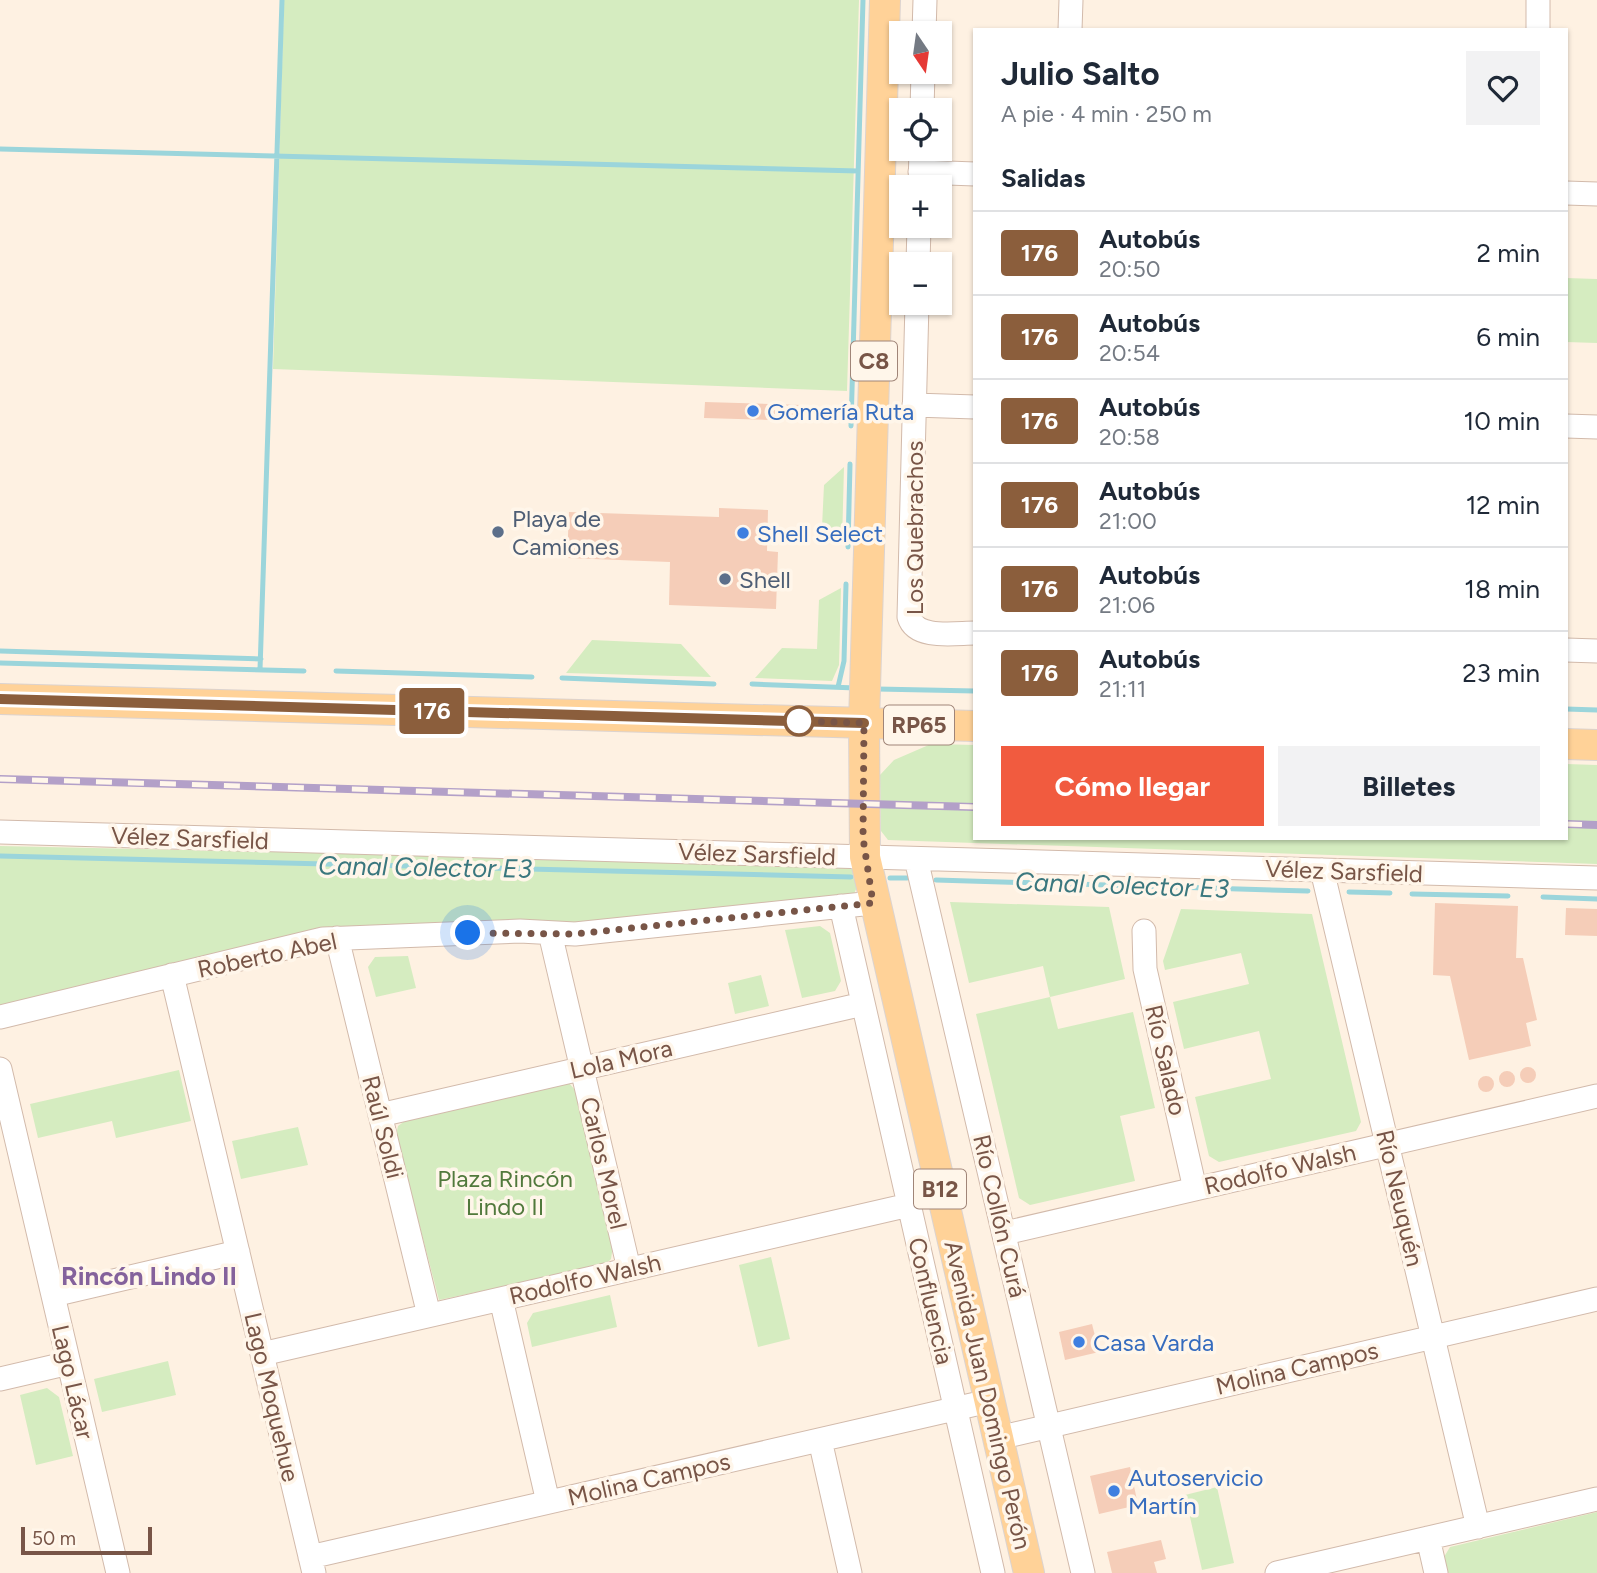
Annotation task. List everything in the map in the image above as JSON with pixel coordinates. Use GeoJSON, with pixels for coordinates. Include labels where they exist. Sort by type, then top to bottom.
{"type":"FeatureCollection","features":[{"type":"Feature","properties":{"kind":"main road","name":"C8"},"geometry":{"type":"LineString","coordinates":[[864,723],[885,0]]}},
{"type":"Feature","properties":{"kind":"main road","name":"RP65"},"geometry":{"type":"LineString","coordinates":[[0,699],[973,726]]}},
{"type":"Feature","properties":{"kind":"main road","name":"Avenida Juan Domingo Perón"},"geometry":{"type":"LineString","coordinates":[[864,723],[865,857],[873,903],[1029,1573]]}},
{"type":"Feature","properties":{"kind":"main road"},"geometry":{"type":"LineString","coordinates":[[1568,744],[1597,746]]}},
{"type":"Feature","properties":{"kind":"street"},"geometry":{"type":"LineString","coordinates":[[924,21],[925,0]]}},
{"type":"Feature","properties":{"kind":"street"},"geometry":{"type":"LineString","coordinates":[[1070,28],[1071,0]]}},
{"type":"Feature","properties":{"kind":"street"},"geometry":{"type":"LineString","coordinates":[[1538,0],[1538,28]]}},
{"type":"Feature","properties":{"kind":"street"},"geometry":{"type":"LineString","coordinates":[[952,177],[973,174]]}},
{"type":"Feature","properties":{"kind":"street"},"geometry":{"type":"LineString","coordinates":[[1568,193],[1597,194]]}},
{"type":"Feature","properties":{"kind":"street","name":"Los Quebrachos"},"geometry":{"type":"LineString","coordinates":[[917,315],[909,611],[914,626],[928,632],[973,633]]}},
{"type":"Feature","properties":{"kind":"street"},"geometry":{"type":"LineString","coordinates":[[914,405],[973,407]]}},
{"type":"Feature","properties":{"kind":"street"},"geometry":{"type":"LineString","coordinates":[[1568,426],[1597,426]]}},
{"type":"Feature","properties":{"kind":"street"},"geometry":{"type":"LineString","coordinates":[[1568,650],[1597,651]]}},
{"type":"Feature","properties":{"kind":"street","name":"Vélez Sarsfield"},"geometry":{"type":"LineString","coordinates":[[0,832],[1597,878]]}},
{"type":"Feature","properties":{"kind":"street","name":"Río Collón Curá"},"geometry":{"type":"LineString","coordinates":[[916,859],[1083,1573]]}},
{"type":"Feature","properties":{"kind":"street","name":"Río Neuquén"},"geometry":{"type":"LineString","coordinates":[[1322,870],[1478,1527]]}},
{"type":"Feature","properties":{"kind":"street","name":"Roberto Abel"},"geometry":{"type":"LineString","coordinates":[[0,1017],[337,938],[584,934],[873,903]]}},
{"type":"Feature","properties":{"kind":"street","name":"Confluencia"},"geometry":{"type":"LineString","coordinates":[[841,906],[993,1573]]}},
{"type":"Feature","properties":{"kind":"street","name":"Río Salado"},"geometry":{"type":"LineString","coordinates":[[1144,931],[1145,969],[1195,1189]]}},
{"type":"Feature","properties":{"kind":"street","name":"Carlos Morel"},"geometry":{"type":"LineString","coordinates":[[550,933],[629,1269]]}},
{"type":"Feature","properties":{"kind":"street","name":"Raúl Soldi"},"geometry":{"type":"LineString","coordinates":[[337,938],[429,1315]]}},
{"type":"Feature","properties":{"kind":"street","name":"Lago Moquehue"},"geometry":{"type":"LineString","coordinates":[[172,975],[312,1565]]}},
{"type":"Feature","properties":{"kind":"street","name":"Lola Mora"},"geometry":{"type":"LineString","coordinates":[[380,1115],[863,1003]]}},
{"type":"Feature","properties":{"kind":"street","name":"Lago Lácar"},"geometry":{"type":"LineString","coordinates":[[0,1069],[118,1573]]}},
{"type":"Feature","properties":{"kind":"street","name":"Rodolfo Walsh"},"geometry":{"type":"LineString","coordinates":[[1004,1233],[1597,1096]]}},
{"type":"Feature","properties":{"kind":"street","name":"Rodolfo Walsh"},"geometry":{"type":"LineString","coordinates":[[262,1354],[909,1205]]}},
{"type":"Feature","properties":{"kind":"street"},"geometry":{"type":"LineString","coordinates":[[53,1295],[238,1252]]}},
{"type":"Feature","properties":{"kind":"street"},"geometry":{"type":"LineString","coordinates":[[500,1299],[548,1503]]}},
{"type":"Feature","properties":{"kind":"street","name":"Molina Campos"},"geometry":{"type":"LineString","coordinates":[[998,1438],[1597,1299]]}},
{"type":"Feature","properties":{"kind":"street"},"geometry":{"type":"LineString","coordinates":[[0,1379],[69,1363]]}},
{"type":"Feature","properties":{"kind":"street","name":"Molina Campos"},"geometry":{"type":"LineString","coordinates":[[312,1565],[548,1503],[989,1401]]}},
{"type":"Feature","properties":{"kind":"street"},"geometry":{"type":"LineString","coordinates":[[820,1440],[850,1573]]}},
{"type":"Feature","properties":{"kind":"street"},"geometry":{"type":"LineString","coordinates":[[1277,1573],[1597,1499]]}},
{"type":"Feature","properties":{"kind":"street"},"geometry":{"type":"LineString","coordinates":[[1428,1538],[1436,1573]]}},
{"type":"Feature","properties":{"kind":"green space"},"geometry":{"type":"Polygon","coordinates":[[[284,0],[859,0],[847,391],[273,369],[284,0]]]}},
{"type":"Feature","properties":{"kind":"green space"},"geometry":{"type":"Polygon","coordinates":[[[1568,278],[1597,279],[1597,343],[1568,342],[1568,278]]]}},
{"type":"Feature","properties":{"kind":"green space"},"geometry":{"type":"Polygon","coordinates":[[[844,467],[842,543],[822,527],[824,485],[844,467]]]}},
{"type":"Feature","properties":{"kind":"green space"},"geometry":{"type":"Polygon","coordinates":[[[841,588],[839,665],[832,681],[755,678],[782,648],[817,649],[819,600],[841,588]]]}},
{"type":"Feature","properties":{"kind":"green space"},"geometry":{"type":"Polygon","coordinates":[[[592,640],[681,644],[711,677],[566,673],[592,640]]]}},
{"type":"Feature","properties":{"kind":"green space"},"geometry":{"type":"Polygon","coordinates":[[[931,744],[973,745],[973,840],[1568,840],[1568,764],[1597,765],[1597,864],[888,840],[881,831],[880,775],[894,760],[931,744]]]}},
{"type":"Feature","properties":{"kind":"green space"},"geometry":{"type":"Polygon","coordinates":[[[0,846],[845,864],[854,869],[857,887],[854,894],[572,926],[321,929],[0,1005],[0,846]]]}},
{"type":"Feature","properties":{"kind":"green space"},"geometry":{"type":"Polygon","coordinates":[[[950,902],[1109,907],[1125,979],[1050,997],[1043,966],[969,983],[950,902]]]}},
{"type":"Feature","properties":{"kind":"green space"},"geometry":{"type":"Polygon","coordinates":[[[1181,909],[1312,914],[1361,1122],[1356,1131],[1219,1162],[1209,1156],[1195,1097],[1271,1079],[1259,1031],[1184,1049],[1173,1002],[1249,984],[1241,953],[1165,970],[1163,961],[1181,909]]]}},
{"type":"Feature","properties":{"kind":"green space"},"geometry":{"type":"Polygon","coordinates":[[[820,926],[830,933],[841,981],[835,991],[802,998],[785,930],[820,926]]]}},
{"type":"Feature","properties":{"kind":"green space"},"geometry":{"type":"Polygon","coordinates":[[[408,956],[416,988],[376,997],[368,967],[375,957],[408,956]]]}},
{"type":"Feature","properties":{"kind":"green space"},"geometry":{"type":"Polygon","coordinates":[[[761,975],[769,1006],[735,1014],[728,983],[761,975]]]}},
{"type":"Feature","properties":{"kind":"green space"},"geometry":{"type":"Polygon","coordinates":[[[1050,997],[1058,1029],[1133,1012],[1155,1108],[1120,1116],[1135,1181],[1030,1205],[1019,1198],[976,1014],[1050,997]]]}},
{"type":"Feature","properties":{"kind":"green space"},"geometry":{"type":"Polygon","coordinates":[[[179,1070],[191,1121],[116,1138],[112,1121],[38,1138],[30,1104],[179,1070]]]}},
{"type":"Feature","properties":{"kind":"green space","name":"Plaza Rincón Lindo II"},"geometry":{"type":"Polygon","coordinates":[[[569,1083],[575,1090],[613,1246],[611,1259],[605,1265],[439,1300],[396,1135],[398,1126],[406,1120],[569,1083]]]}},
{"type":"Feature","properties":{"kind":"green space"},"geometry":{"type":"Polygon","coordinates":[[[298,1127],[308,1165],[241,1179],[232,1141],[298,1127]]]}},
{"type":"Feature","properties":{"kind":"green space"},"geometry":{"type":"Polygon","coordinates":[[[771,1257],[790,1339],[758,1347],[739,1265],[771,1257]]]}},
{"type":"Feature","properties":{"kind":"green space"},"geometry":{"type":"Polygon","coordinates":[[[610,1295],[617,1327],[532,1347],[527,1323],[533,1313],[610,1295]]]}},
{"type":"Feature","properties":{"kind":"green space"},"geometry":{"type":"Polygon","coordinates":[[[168,1361],[176,1395],[102,1412],[94,1379],[168,1361]]]}},
{"type":"Feature","properties":{"kind":"green space"},"geometry":{"type":"Polygon","coordinates":[[[47,1388],[59,1397],[73,1456],[36,1465],[20,1395],[47,1388]]]}},
{"type":"Feature","properties":{"kind":"green space"},"geometry":{"type":"Polygon","coordinates":[[[1217,1487],[1234,1563],[1202,1570],[1185,1495],[1217,1487]]]}},
{"type":"Feature","properties":{"kind":"green space"},"geometry":{"type":"Polygon","coordinates":[[[1597,1512],[1597,1573],[1447,1573],[1444,1557],[1450,1547],[1597,1512]]]}},
{"type":"Feature","properties":{"kind":"building","name":"Gomería Ruta"},"geometry":{"type":"Polygon","coordinates":[[[705,402],[801,405],[801,421],[704,418],[705,402]]]}},
{"type":"Feature","properties":{"kind":"building"},"geometry":{"type":"Polygon","coordinates":[[[719,508],[768,510],[767,551],[778,552],[776,609],[669,605],[670,562],[567,558],[569,512],[719,517],[719,508]]]}},
{"type":"Feature","properties":{"kind":"building"},"geometry":{"type":"Polygon","coordinates":[[[1435,903],[1518,906],[1516,958],[1523,958],[1537,1020],[1526,1023],[1531,1046],[1469,1060],[1450,976],[1433,975],[1435,903]]]}},
{"type":"Feature","properties":{"kind":"building"},"geometry":{"type":"Polygon","coordinates":[[[1566,908],[1597,909],[1597,936],[1565,935],[1566,908]]]}},
{"type":"Feature","properties":{"kind":"building"},"geometry":{"type":"Polygon","coordinates":[[[1528,1067],[1534,1069],[1534,1081],[1528,1083],[1522,1081],[1520,1075],[1522,1069],[1528,1067]]]}},
{"type":"Feature","properties":{"kind":"building"},"geometry":{"type":"Polygon","coordinates":[[[1507,1071],[1513,1073],[1513,1085],[1507,1087],[1501,1085],[1499,1079],[1501,1073],[1507,1071]]]}},
{"type":"Feature","properties":{"kind":"building"},"geometry":{"type":"Polygon","coordinates":[[[1486,1076],[1492,1078],[1492,1090],[1486,1092],[1480,1090],[1478,1084],[1480,1078],[1486,1076]]]}},
{"type":"Feature","properties":{"kind":"building","name":"Casa Varda"},"geometry":{"type":"Polygon","coordinates":[[[1092,1324],[1099,1352],[1065,1360],[1059,1332],[1092,1324]]]}},
{"type":"Feature","properties":{"kind":"building","name":"Autoservicio Martín"},"geometry":{"type":"Polygon","coordinates":[[[1130,1467],[1138,1505],[1099,1514],[1090,1476],[1130,1467]]]}},
{"type":"Feature","properties":{"kind":"building"},"geometry":{"type":"Polygon","coordinates":[[[1161,1540],[1166,1559],[1154,1562],[1157,1573],[1112,1573],[1107,1552],[1161,1540]]]}},
{"type":"Feature","properties":{"kind":"waterway"},"geometry":{"type":"LineString","coordinates":[[260,670],[282,0]]}},
{"type":"Feature","properties":{"kind":"waterway"},"geometry":{"type":"LineString","coordinates":[[851,426],[863,0]]}},
{"type":"Feature","properties":{"kind":"waterway"},"geometry":{"type":"LineString","coordinates":[[0,149],[858,171]]}},
{"type":"Feature","properties":{"kind":"waterway"},"geometry":{"type":"LineString","coordinates":[[848,547],[850,464]]}},
{"type":"Feature","properties":{"kind":"waterway"},"geometry":{"type":"LineString","coordinates":[[838,687],[844,661],[846,584]]}},
{"type":"Feature","properties":{"kind":"waterway"},"geometry":{"type":"LineString","coordinates":[[0,651],[261,659]]}},
{"type":"Feature","properties":{"kind":"waterway"},"geometry":{"type":"LineString","coordinates":[[0,663],[304,671]]}},
{"type":"Feature","properties":{"kind":"waterway"},"geometry":{"type":"LineString","coordinates":[[336,671],[532,677]]}},
{"type":"Feature","properties":{"kind":"waterway"},"geometry":{"type":"LineString","coordinates":[[562,678],[714,684]]}},
{"type":"Feature","properties":{"kind":"waterway"},"geometry":{"type":"LineString","coordinates":[[752,684],[856,688]]}},
{"type":"Feature","properties":{"kind":"waterway"},"geometry":{"type":"LineString","coordinates":[[877,689],[973,691]]}},
{"type":"Feature","properties":{"kind":"waterway"},"geometry":{"type":"LineString","coordinates":[[1568,709],[1597,710]]}},
{"type":"Feature","properties":{"kind":"waterway","name":"Canal Colector E3"},"geometry":{"type":"LineString","coordinates":[[0,856],[851,877]]}},
{"type":"Feature","properties":{"kind":"waterway","name":"Canal Colector E3"},"geometry":{"type":"LineString","coordinates":[[890,878],[907,878]]}},
{"type":"Feature","properties":{"kind":"waterway","name":"Canal Colector E3"},"geometry":{"type":"LineString","coordinates":[[936,880],[1308,891]]}},
{"type":"Feature","properties":{"kind":"waterway","name":"Canal Colector E3"},"geometry":{"type":"LineString","coordinates":[[1349,892],[1390,893]]}},
{"type":"Feature","properties":{"kind":"waterway","name":"Canal Colector E3"},"geometry":{"type":"LineString","coordinates":[[1412,894],[1508,896]]}},
{"type":"Feature","properties":{"kind":"waterway","name":"Canal Colector E3"},"geometry":{"type":"LineString","coordinates":[[1543,897],[1597,899]]}},
{"type":"Feature","properties":{"kind":"railway"},"geometry":{"type":"LineString","coordinates":[[0,779],[973,807]]}},
{"type":"Feature","properties":{"kind":"railway"},"geometry":{"type":"LineString","coordinates":[[1568,824],[1597,825]]}},
{"type":"Feature","properties":{"kind":"bus line","name":"176"},"geometry":{"type":"LineString","coordinates":[[0,699],[864,723]]}},
{"type":"Feature","properties":{"kind":"place","name":"Gomería Ruta"},"geometry":{"type":"Point","coordinates":[753,411]}},
{"type":"Feature","properties":{"kind":"place","name":"Playa de Camiones"},"geometry":{"type":"Point","coordinates":[498,532]}},
{"type":"Feature","properties":{"kind":"place","name":"Shell Select"},"geometry":{"type":"Point","coordinates":[743,533]}},
{"type":"Feature","properties":{"kind":"place","name":"Shell"},"geometry":{"type":"Point","coordinates":[725,579]}},
{"type":"Feature","properties":{"kind":"place","name":"Casa Varda"},"geometry":{"type":"Point","coordinates":[1079,1342]}},
{"type":"Feature","properties":{"kind":"place","name":"Autoservicio Martín"},"geometry":{"type":"Point","coordinates":[1114,1491]}},
{"type":"Feature","properties":{"kind":"district","name":"Rincón Lindo II"},"geometry":{"type":"Point","coordinates":[149,1276]}},
{"type":"Feature","properties":{"kind":"route"},"geometry":{"type":"LineString","coordinates":[[468,933],[575,934],[873,903],[863,838],[864,723],[799,721]]}}]}
